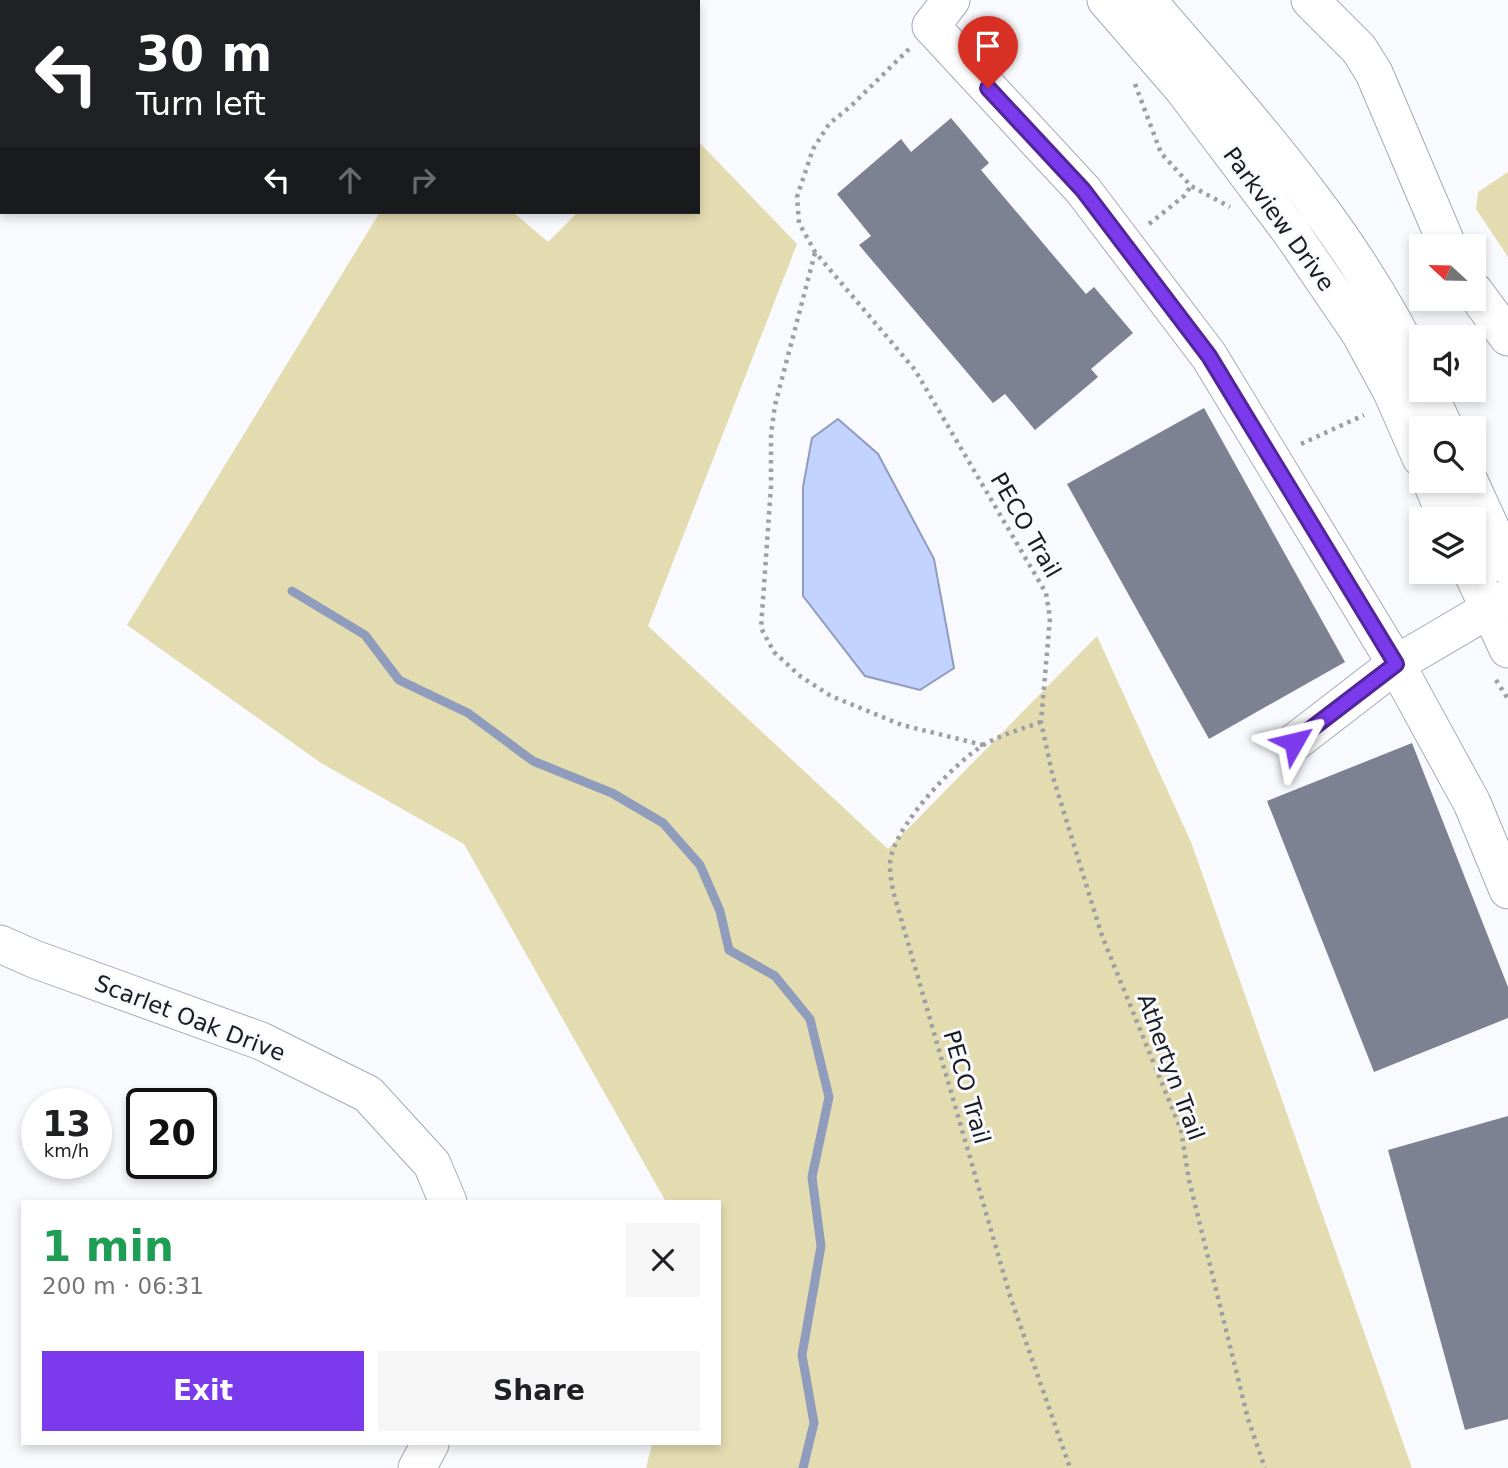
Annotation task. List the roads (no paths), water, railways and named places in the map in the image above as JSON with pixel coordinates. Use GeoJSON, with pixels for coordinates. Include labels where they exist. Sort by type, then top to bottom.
{"type":"FeatureCollection","features":[{"type":"Feature","properties":{"kind":"street","name":"Parkview Drive"},"geometry":{"type":"LineString","coordinates":[[1106,0],[1184,90],[1291,232],[1360,333],[1392,392],[1409,431]]}},
{"type":"Feature","properties":{"kind":"street","name":"Parkview Drive"},"geometry":{"type":"LineString","coordinates":[[1147,0],[1281,156],[1332,225],[1379,299],[1409,355]]}},
{"type":"Feature","properties":{"kind":"street"},"geometry":{"type":"LineString","coordinates":[[1310,0],[1359,49],[1374,73],[1442,234]]}},
{"type":"Feature","properties":{"kind":"street"},"geometry":{"type":"LineString","coordinates":[[941,13],[1083,190],[1209,356],[1396,664],[1472,803],[1508,890]]}},
{"type":"Feature","properties":{"kind":"street"},"geometry":{"type":"LineString","coordinates":[[1486,307],[1508,337]]}},
{"type":"Feature","properties":{"kind":"street"},"geometry":{"type":"LineString","coordinates":[[1475,493],[1508,566]]}},
{"type":"Feature","properties":{"kind":"street"},"geometry":{"type":"LineString","coordinates":[[1482,584],[1498,603],[1508,649]]}},
{"type":"Feature","properties":{"kind":"street"},"geometry":{"type":"LineString","coordinates":[[1294,742],[1396,664],[1498,603]]}},
{"type":"Feature","properties":{"kind":"street","name":"Scarlet Oak Drive"},"geometry":{"type":"LineString","coordinates":[[0,944],[34,959],[261,1041],[368,1094],[432,1164],[447,1200]]}},
{"type":"Feature","properties":{"kind":"street"},"geometry":{"type":"LineString","coordinates":[[417,1468],[429,1445]]}},
{"type":"Feature","properties":{"kind":"water"},"geometry":{"type":"Polygon","coordinates":[[[838,419],[878,454],[934,559],[954,668],[920,690],[865,676],[803,596],[803,487],[812,438],[838,419]]]}},
{"type":"Feature","properties":{"kind":"waterway"},"geometry":{"type":"LineString","coordinates":[[292,591],[365,635],[399,680],[468,713],[533,761],[612,793],[663,823],[700,865],[720,911],[729,950],[775,976],[810,1019],[829,1097],[812,1177],[821,1246],[802,1355],[814,1423],[803,1468]]}}]}
